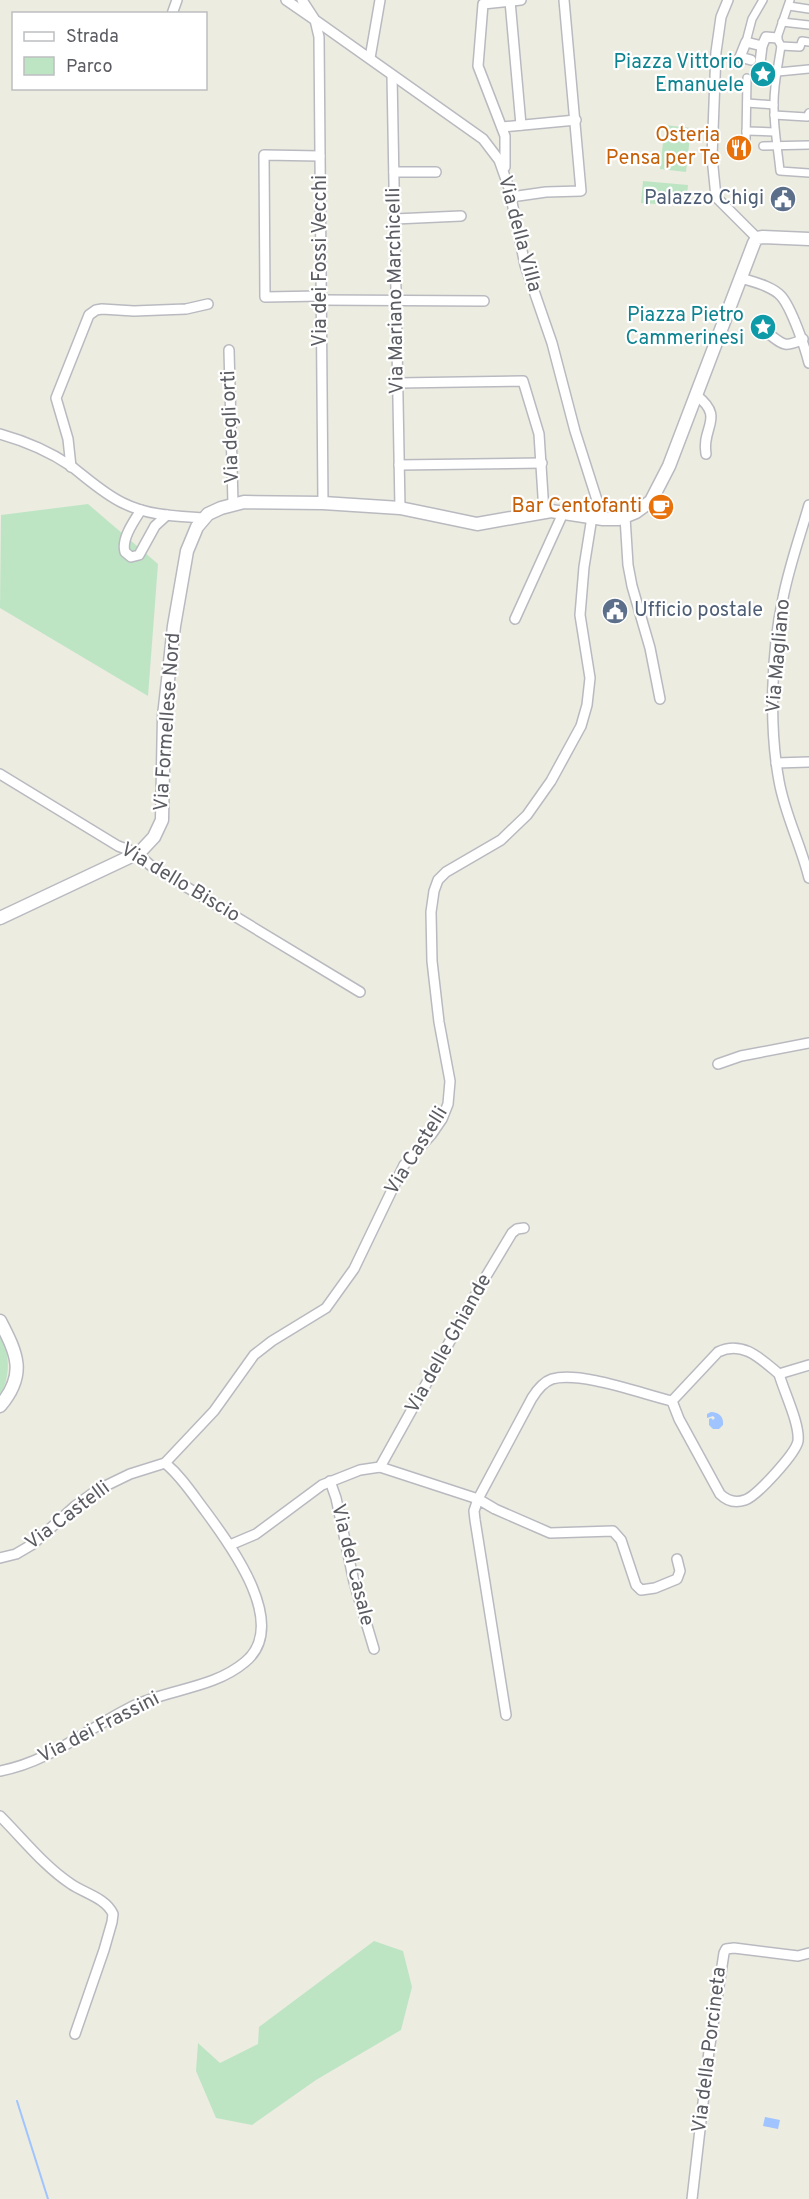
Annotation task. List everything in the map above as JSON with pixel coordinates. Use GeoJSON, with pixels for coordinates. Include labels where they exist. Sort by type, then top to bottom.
{"type":"FeatureCollection","features":[{"type":"Feature","properties":{"kind":"street"},"geometry":{"type":"LineString","coordinates":[[286,0],[315,20]]}},
{"type":"Feature","properties":{"kind":"street","name":"Via della Villa"},"geometry":{"type":"LineString","coordinates":[[302,0],[315,20],[483,139],[500,160],[511,197],[525,265],[552,343],[597,518]]}},
{"type":"Feature","properties":{"kind":"street"},"geometry":{"type":"LineString","coordinates":[[370,57],[380,0]]}},
{"type":"Feature","properties":{"kind":"street"},"geometry":{"type":"LineString","coordinates":[[505,175],[505,136],[478,66],[483,4],[521,0]]}},
{"type":"Feature","properties":{"kind":"street"},"geometry":{"type":"LineString","coordinates":[[511,197],[546,192],[581,191],[564,0]]}},
{"type":"Feature","properties":{"kind":"street"},"geometry":{"type":"LineString","coordinates":[[728,0],[721,17],[716,52],[711,157],[716,197],[757,238],[809,239]]}},
{"type":"Feature","properties":{"kind":"street"},"geometry":{"type":"LineString","coordinates":[[763,0],[752,19],[740,57],[755,61],[766,37],[801,48],[802,41],[809,42]]}},
{"type":"Feature","properties":{"kind":"street"},"geometry":{"type":"LineString","coordinates":[[782,0],[809,9]]}},
{"type":"Feature","properties":{"kind":"street"},"geometry":{"type":"LineString","coordinates":[[510,1],[521,125]]}},
{"type":"Feature","properties":{"kind":"street"},"geometry":{"type":"LineString","coordinates":[[790,2],[782,22],[779,42],[774,105],[775,132],[780,171],[809,173]]}},
{"type":"Feature","properties":{"kind":"street","name":"Via dei Fossi Vecchi"},"geometry":{"type":"LineString","coordinates":[[315,20],[320,49],[323,503]]}},
{"type":"Feature","properties":{"kind":"street"},"geometry":{"type":"LineString","coordinates":[[782,22],[809,25]]}},
{"type":"Feature","properties":{"kind":"street"},"geometry":{"type":"LineString","coordinates":[[746,42],[762,46]]}},
{"type":"Feature","properties":{"kind":"street"},"geometry":{"type":"LineString","coordinates":[[778,72],[809,69]]}},
{"type":"Feature","properties":{"kind":"street","name":"Via Mariano Marchicelli"},"geometry":{"type":"LineString","coordinates":[[392,75],[400,508]]}},
{"type":"Feature","properties":{"kind":"street"},"geometry":{"type":"LineString","coordinates":[[747,78],[746,135],[775,132]]}},
{"type":"Feature","properties":{"kind":"street"},"geometry":{"type":"LineString","coordinates":[[747,103],[774,105]]}},
{"type":"Feature","properties":{"kind":"street"},"geometry":{"type":"LineString","coordinates":[[774,115],[797,118],[807,117],[809,113]]}},
{"type":"Feature","properties":{"kind":"street"},"geometry":{"type":"LineString","coordinates":[[502,127],[576,120]]}},
{"type":"Feature","properties":{"kind":"street"},"geometry":{"type":"LineString","coordinates":[[763,146],[809,145]]}},
{"type":"Feature","properties":{"kind":"street"},"geometry":{"type":"LineString","coordinates":[[320,156],[264,155],[265,297],[484,301]]}},
{"type":"Feature","properties":{"kind":"street"},"geometry":{"type":"LineString","coordinates":[[394,172],[436,172]]}},
{"type":"Feature","properties":{"kind":"street"},"geometry":{"type":"LineString","coordinates":[[395,219],[461,216]]}},
{"type":"Feature","properties":{"kind":"street"},"geometry":{"type":"LineString","coordinates":[[0,434],[41,448],[115,499],[141,510],[167,515],[204,518],[217,509],[250,502],[323,503],[400,508],[477,524],[544,512],[564,511],[597,518],[619,519],[636,512],[651,501],[669,466],[750,249],[757,238]]}},
{"type":"Feature","properties":{"kind":"street"},"geometry":{"type":"LineString","coordinates":[[741,278],[760,284],[781,295],[803,339],[809,363]]}},
{"type":"Feature","properties":{"kind":"street"},"geometry":{"type":"LineString","coordinates":[[71,467],[68,439],[56,398],[89,315],[99,309],[134,311],[186,309],[208,304]]}},
{"type":"Feature","properties":{"kind":"street"},"geometry":{"type":"LineString","coordinates":[[769,334],[782,344],[788,345],[803,339]]}},
{"type":"Feature","properties":{"kind":"street","name":"Via degli orti"},"geometry":{"type":"LineString","coordinates":[[229,350],[233,504]]}},
{"type":"Feature","properties":{"kind":"street"},"geometry":{"type":"LineString","coordinates":[[398,383],[523,381],[539,434],[544,512]]}},
{"type":"Feature","properties":{"kind":"street"},"geometry":{"type":"LineString","coordinates":[[696,395],[708,406],[712,417],[704,446],[706,454]]}},
{"type":"Feature","properties":{"kind":"street"},"geometry":{"type":"LineString","coordinates":[[399,465],[542,463]]}},
{"type":"Feature","properties":{"kind":"street","name":"Via Magliano"},"geometry":{"type":"LineString","coordinates":[[809,505],[783,599],[772,698],[776,763],[782,796],[798,838],[809,878]]}},
{"type":"Feature","properties":{"kind":"street"},"geometry":{"type":"LineString","coordinates":[[141,510],[123,546],[125,552],[131,557],[139,555],[155,526],[167,515]]}},
{"type":"Feature","properties":{"kind":"street"},"geometry":{"type":"LineString","coordinates":[[515,619],[564,511]]}},
{"type":"Feature","properties":{"kind":"street"},"geometry":{"type":"LineString","coordinates":[[625,517],[630,576],[650,648],[660,699]]}},
{"type":"Feature","properties":{"kind":"street","name":"Via Formellese Nord"},"geometry":{"type":"LineString","coordinates":[[0,918],[137,853],[151,841],[162,820],[164,716],[172,636],[187,551],[195,530],[204,518]]}},
{"type":"Feature","properties":{"kind":"street","name":"Via Castelli"},"geometry":{"type":"LineString","coordinates":[[0,1558],[21,1552],[33,1544],[96,1490],[130,1474],[165,1463],[214,1411],[254,1355],[272,1341],[322,1311],[332,1301],[354,1269],[404,1165],[431,1135],[445,1114],[450,1082],[439,1023],[432,961],[431,912],[434,891],[443,874],[501,840],[527,815],[551,782],[581,726],[587,705],[590,678],[580,615],[584,567],[597,518]]}},
{"type":"Feature","properties":{"kind":"street"},"geometry":{"type":"LineString","coordinates":[[776,763],[809,762]]}},
{"type":"Feature","properties":{"kind":"street","name":"Via dello Biscio"},"geometry":{"type":"LineString","coordinates":[[0,774],[121,847],[137,853],[154,867],[360,992]]}},
{"type":"Feature","properties":{"kind":"street"},"geometry":{"type":"LineString","coordinates":[[718,1064],[741,1056],[809,1043]]}},
{"type":"Feature","properties":{"kind":"street","name":"Via delle Ghiande"},"geometry":{"type":"LineString","coordinates":[[380,1467],[512,1233],[524,1228]]}},
{"type":"Feature","properties":{"kind":"street"},"geometry":{"type":"LineString","coordinates":[[0,1321],[15,1352],[17,1366],[14,1388],[0,1406]]}},
{"type":"Feature","properties":{"kind":"street"},"geometry":{"type":"LineString","coordinates":[[728,1348],[740,1348],[751,1352],[779,1374],[797,1429],[797,1446],[757,1492],[744,1500],[731,1501],[720,1494],[672,1401],[718,1352],[728,1348]]}},
{"type":"Feature","properties":{"kind":"street"},"geometry":{"type":"LineString","coordinates":[[779,1374],[809,1365]]}},
{"type":"Feature","properties":{"kind":"street"},"geometry":{"type":"LineString","coordinates":[[506,1715],[475,1520],[474,1511],[478,1499],[532,1398],[547,1382],[559,1378],[582,1379],[672,1401]]}},
{"type":"Feature","properties":{"kind":"street","name":"Via dei Frassini"},"geometry":{"type":"LineString","coordinates":[[0,1771],[18,1767],[50,1754],[140,1703],[225,1675],[248,1659],[258,1644],[261,1617],[255,1595],[230,1545],[177,1473],[165,1463]]}},
{"type":"Feature","properties":{"kind":"street"},"geometry":{"type":"LineString","coordinates":[[230,1545],[256,1534],[330,1481],[356,1471],[380,1467],[478,1499],[550,1533],[613,1531],[621,1540],[636,1585],[641,1590],[656,1588],[677,1579],[680,1571],[677,1559]]}},
{"type":"Feature","properties":{"kind":"street","name":"Via del Casale"},"geometry":{"type":"LineString","coordinates":[[330,1481],[336,1498],[354,1582],[374,1649]]}},
{"type":"Feature","properties":{"kind":"street"},"geometry":{"type":"LineString","coordinates":[[0,1816],[59,1875],[80,1890],[105,1903],[113,1914],[107,1941],[75,2034]]}},
{"type":"Feature","properties":{"kind":"street","name":"Via della Porcineta"},"geometry":{"type":"LineString","coordinates":[[692,2199],[709,2051],[725,1951],[728,1948],[736,1948],[798,1956],[809,1953]]}},
{"type":"Feature","properties":{"kind":"green space"},"geometry":{"type":"Polygon","coordinates":[[[665,125],[691,128],[686,172],[660,169],[665,125]]]}},
{"type":"Feature","properties":{"kind":"green space"},"geometry":{"type":"Polygon","coordinates":[[[643,181],[688,185],[686,206],[641,203],[643,181]]]}},
{"type":"Feature","properties":{"kind":"green space"},"geometry":{"type":"Polygon","coordinates":[[[88,504],[158,564],[148,696],[0,608],[1,515],[88,504]]]}},
{"type":"Feature","properties":{"kind":"green space"},"geometry":{"type":"Polygon","coordinates":[[[0,1334],[6,1349],[8,1364],[4,1388],[0,1395],[0,1334]]]}},
{"type":"Feature","properties":{"kind":"green space"},"geometry":{"type":"Polygon","coordinates":[[[374,1941],[403,1951],[412,1987],[401,2030],[316,2080],[252,2125],[216,2118],[196,2071],[198,2043],[220,2063],[258,2044],[259,2027],[374,1941]]]}},
{"type":"Feature","properties":{"kind":"water"},"geometry":{"type":"Polygon","coordinates":[[[711,1412],[722,1417],[723,1425],[719,1429],[713,1429],[709,1425],[709,1419],[715,1418],[713,1416],[707,1418],[707,1414],[711,1412]]]}},
{"type":"Feature","properties":{"kind":"water"},"geometry":{"type":"Polygon","coordinates":[[[765,2117],[780,2120],[778,2129],[763,2126],[765,2117]]]}},
{"type":"Feature","properties":{"kind":"waterway"},"geometry":{"type":"LineString","coordinates":[[17,2101],[48,2199]]}},
{"type":"Feature","properties":{"kind":"place","name":"Piazza Vittorio Emanuele"},"geometry":{"type":"Point","coordinates":[763,74]}},
{"type":"Feature","properties":{"kind":"place","name":"Osteria Pensa per Te"},"geometry":{"type":"Point","coordinates":[739,148]}},
{"type":"Feature","properties":{"kind":"place","name":"Palazzo Chigi"},"geometry":{"type":"Point","coordinates":[783,199]}},
{"type":"Feature","properties":{"kind":"place","name":"Piazza Pietro Cammerinesi"},"geometry":{"type":"Point","coordinates":[763,327]}},
{"type":"Feature","properties":{"kind":"place","name":"Bar Centofanti"},"geometry":{"type":"Point","coordinates":[661,507]}},
{"type":"Feature","properties":{"kind":"place","name":"Ufficio postale"},"geometry":{"type":"Point","coordinates":[615,611]}}]}
